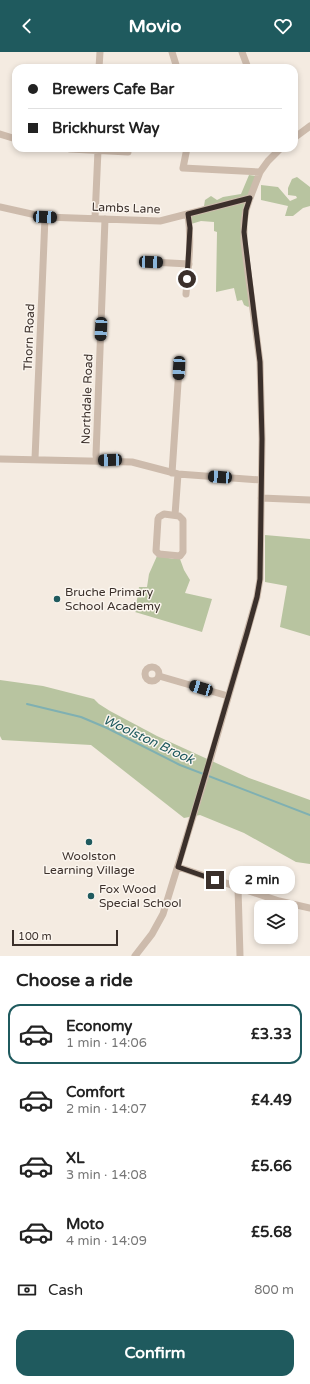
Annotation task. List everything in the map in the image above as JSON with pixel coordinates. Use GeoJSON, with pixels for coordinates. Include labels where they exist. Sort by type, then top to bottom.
{"type":"FeatureCollection","features":[{"type":"Feature","properties":{"kind":"street"},"geometry":{"type":"LineString","coordinates":[[99,64],[100,52]]}},
{"type":"Feature","properties":{"kind":"street"},"geometry":{"type":"LineString","coordinates":[[172,52],[176,64]]}},
{"type":"Feature","properties":{"kind":"street"},"geometry":{"type":"LineString","coordinates":[[242,52],[246,64]]}},
{"type":"Feature","properties":{"kind":"street"},"geometry":{"type":"LineString","coordinates":[[298,135],[310,126]]}},
{"type":"Feature","properties":{"kind":"street"},"geometry":{"type":"LineString","coordinates":[[0,134],[12,138]]}},
{"type":"Feature","properties":{"kind":"street"},"geometry":{"type":"LineString","coordinates":[[95,218],[98,152]]}},
{"type":"Feature","properties":{"kind":"street"},"geometry":{"type":"LineString","coordinates":[[186,152],[183,168],[260,172]]}},
{"type":"Feature","properties":{"kind":"street"},"geometry":{"type":"LineString","coordinates":[[135,956],[152,934],[163,914],[207,771],[258,591],[260,579],[262,439],[260,362],[244,232],[246,210],[260,172],[276,152]]}},
{"type":"Feature","properties":{"kind":"street","name":"Lambs Lane"},"geometry":{"type":"LineString","coordinates":[[0,207],[45,217],[160,222],[250,198]]}},
{"type":"Feature","properties":{"kind":"street"},"geometry":{"type":"LineString","coordinates":[[186,294],[190,228],[188,214]]}},
{"type":"Feature","properties":{"kind":"street","name":"Thorn Road"},"geometry":{"type":"LineString","coordinates":[[35,459],[45,217]]}},
{"type":"Feature","properties":{"kind":"street","name":"Northdale Road"},"geometry":{"type":"LineString","coordinates":[[97,461],[106,219]]}},
{"type":"Feature","properties":{"kind":"street"},"geometry":{"type":"LineString","coordinates":[[151,262],[189,264]]}},
{"type":"Feature","properties":{"kind":"street"},"geometry":{"type":"LineString","coordinates":[[175,515],[179,368]]}},
{"type":"Feature","properties":{"kind":"street"},"geometry":{"type":"LineString","coordinates":[[0,459],[132,462],[175,474],[261,480]]}},
{"type":"Feature","properties":{"kind":"street"},"geometry":{"type":"LineString","coordinates":[[261,498],[310,500]]}},
{"type":"Feature","properties":{"kind":"street"},"geometry":{"type":"LineString","coordinates":[[164,514],[175,515],[180,516],[183,520],[183,552],[178,556],[159,554],[155,549],[158,519],[164,514]]}},
{"type":"Feature","properties":{"kind":"street"},"geometry":{"type":"LineString","coordinates":[[159,676],[228,696]]}},
{"type":"Feature","properties":{"kind":"street"},"geometry":{"type":"LineString","coordinates":[[178,867],[279,901],[310,908]]}},
{"type":"Feature","properties":{"kind":"street"},"geometry":{"type":"LineString","coordinates":[[238,888],[240,956]]}},
{"type":"Feature","properties":{"kind":"green space"},"geometry":{"type":"Polygon","coordinates":[[[249,175],[257,176],[252,195],[244,205],[243,228],[254,303],[248,307],[244,305],[242,300],[237,301],[234,288],[216,292],[217,232],[214,231],[214,222],[201,221],[191,224],[190,215],[204,206],[205,200],[211,196],[217,200],[223,197],[241,194],[249,175]]]}},
{"type":"Feature","properties":{"kind":"green space"},"geometry":{"type":"Polygon","coordinates":[[[297,177],[310,187],[310,206],[303,208],[293,216],[285,216],[288,206],[261,200],[261,185],[278,187],[290,201],[297,198],[296,196],[288,195],[288,188],[292,179],[297,177]]]}},
{"type":"Feature","properties":{"kind":"green space"},"geometry":{"type":"Polygon","coordinates":[[[265,535],[310,539],[310,636],[280,627],[287,586],[265,582],[265,535]]]}},
{"type":"Feature","properties":{"kind":"green space"},"geometry":{"type":"Polygon","coordinates":[[[157,556],[180,559],[190,580],[185,593],[212,599],[202,632],[135,612],[139,587],[147,587],[149,574],[157,556]]]}},
{"type":"Feature","properties":{"kind":"green space"},"geometry":{"type":"Polygon","coordinates":[[[0,680],[43,686],[94,699],[110,711],[157,736],[249,778],[310,800],[310,864],[296,862],[244,833],[200,815],[184,818],[91,745],[2,740],[0,736],[0,680]]]}},
{"type":"Feature","properties":{"kind":"waterway","name":"Woolston Brook"},"geometry":{"type":"LineString","coordinates":[[27,704],[81,717],[107,728],[180,765],[310,815]]}},
{"type":"Feature","properties":{"kind":"place","name":"Bruche Primary School Academy"},"geometry":{"type":"Point","coordinates":[57,599]}},
{"type":"Feature","properties":{"kind":"place","name":"Woolston Learning Village"},"geometry":{"type":"Point","coordinates":[89,842]}},
{"type":"Feature","properties":{"kind":"place","name":"Fox Wood Special School"},"geometry":{"type":"Point","coordinates":[91,896]}},
{"type":"Feature","properties":{"kind":"route"},"geometry":{"type":"LineString","coordinates":[[187,279],[190,247],[188,214],[239,199],[250,198],[244,222],[244,243],[258,335],[260,362],[262,439],[260,579],[257,597],[247,633],[178,867],[215,880]]}}]}
